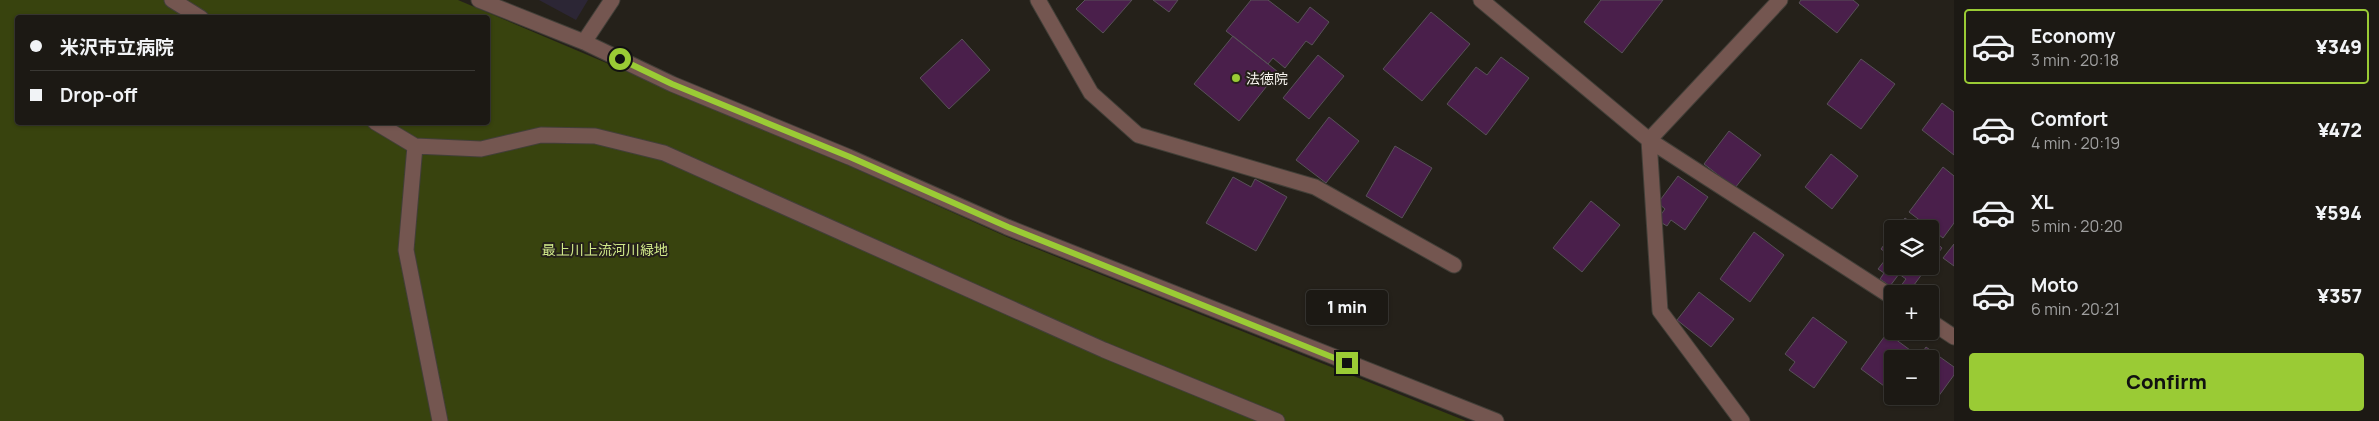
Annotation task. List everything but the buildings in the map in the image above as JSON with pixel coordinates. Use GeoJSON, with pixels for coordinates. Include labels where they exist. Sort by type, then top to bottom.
{"type":"FeatureCollection","features":[{"type":"Feature","properties":{"kind":"street"},"geometry":{"type":"LineString","coordinates":[[172,0],[196,15]]}},
{"type":"Feature","properties":{"kind":"street"},"geometry":{"type":"LineString","coordinates":[[479,0],[584,42],[672,84],[850,157],[1016,230],[1496,421]]}},
{"type":"Feature","properties":{"kind":"street"},"geometry":{"type":"LineString","coordinates":[[584,42],[612,0]]}},
{"type":"Feature","properties":{"kind":"street"},"geometry":{"type":"LineString","coordinates":[[1038,0],[1090,93],[1138,135],[1315,186],[1454,265]]}},
{"type":"Feature","properties":{"kind":"street"},"geometry":{"type":"LineString","coordinates":[[1481,0],[1649,140],[1884,293]]}},
{"type":"Feature","properties":{"kind":"street"},"geometry":{"type":"LineString","coordinates":[[1742,421],[1660,311],[1649,140],[1780,0]]}},
{"type":"Feature","properties":{"kind":"street"},"geometry":{"type":"LineString","coordinates":[[380,125],[415,146],[481,150],[541,135],[596,136],[664,153],[1104,350],[1277,421]]}},
{"type":"Feature","properties":{"kind":"street"},"geometry":{"type":"LineString","coordinates":[[415,146],[406,250],[440,421]]}},
{"type":"Feature","properties":{"kind":"street"},"geometry":{"type":"LineString","coordinates":[[1939,327],[1954,337]]}},
{"type":"Feature","properties":{"kind":"shaded area"},"geometry":{"type":"Polygon","coordinates":[[[539,0],[588,0],[576,20],[539,0]]]}},
{"type":"Feature","properties":{"kind":"green space","name":"最上川上流河川緑地"},"geometry":{"type":"Polygon","coordinates":[[[0,0],[458,0],[847,165],[1007,237],[1466,421],[0,421],[0,0]]]}},
{"type":"Feature","properties":{"kind":"place","name":"法徳院"},"geometry":{"type":"Point","coordinates":[1236,78]}},
{"type":"Feature","properties":{"kind":"route"},"geometry":{"type":"LineString","coordinates":[[620,59],[672,84],[850,157],[1008,227],[1347,363]]}}]}
